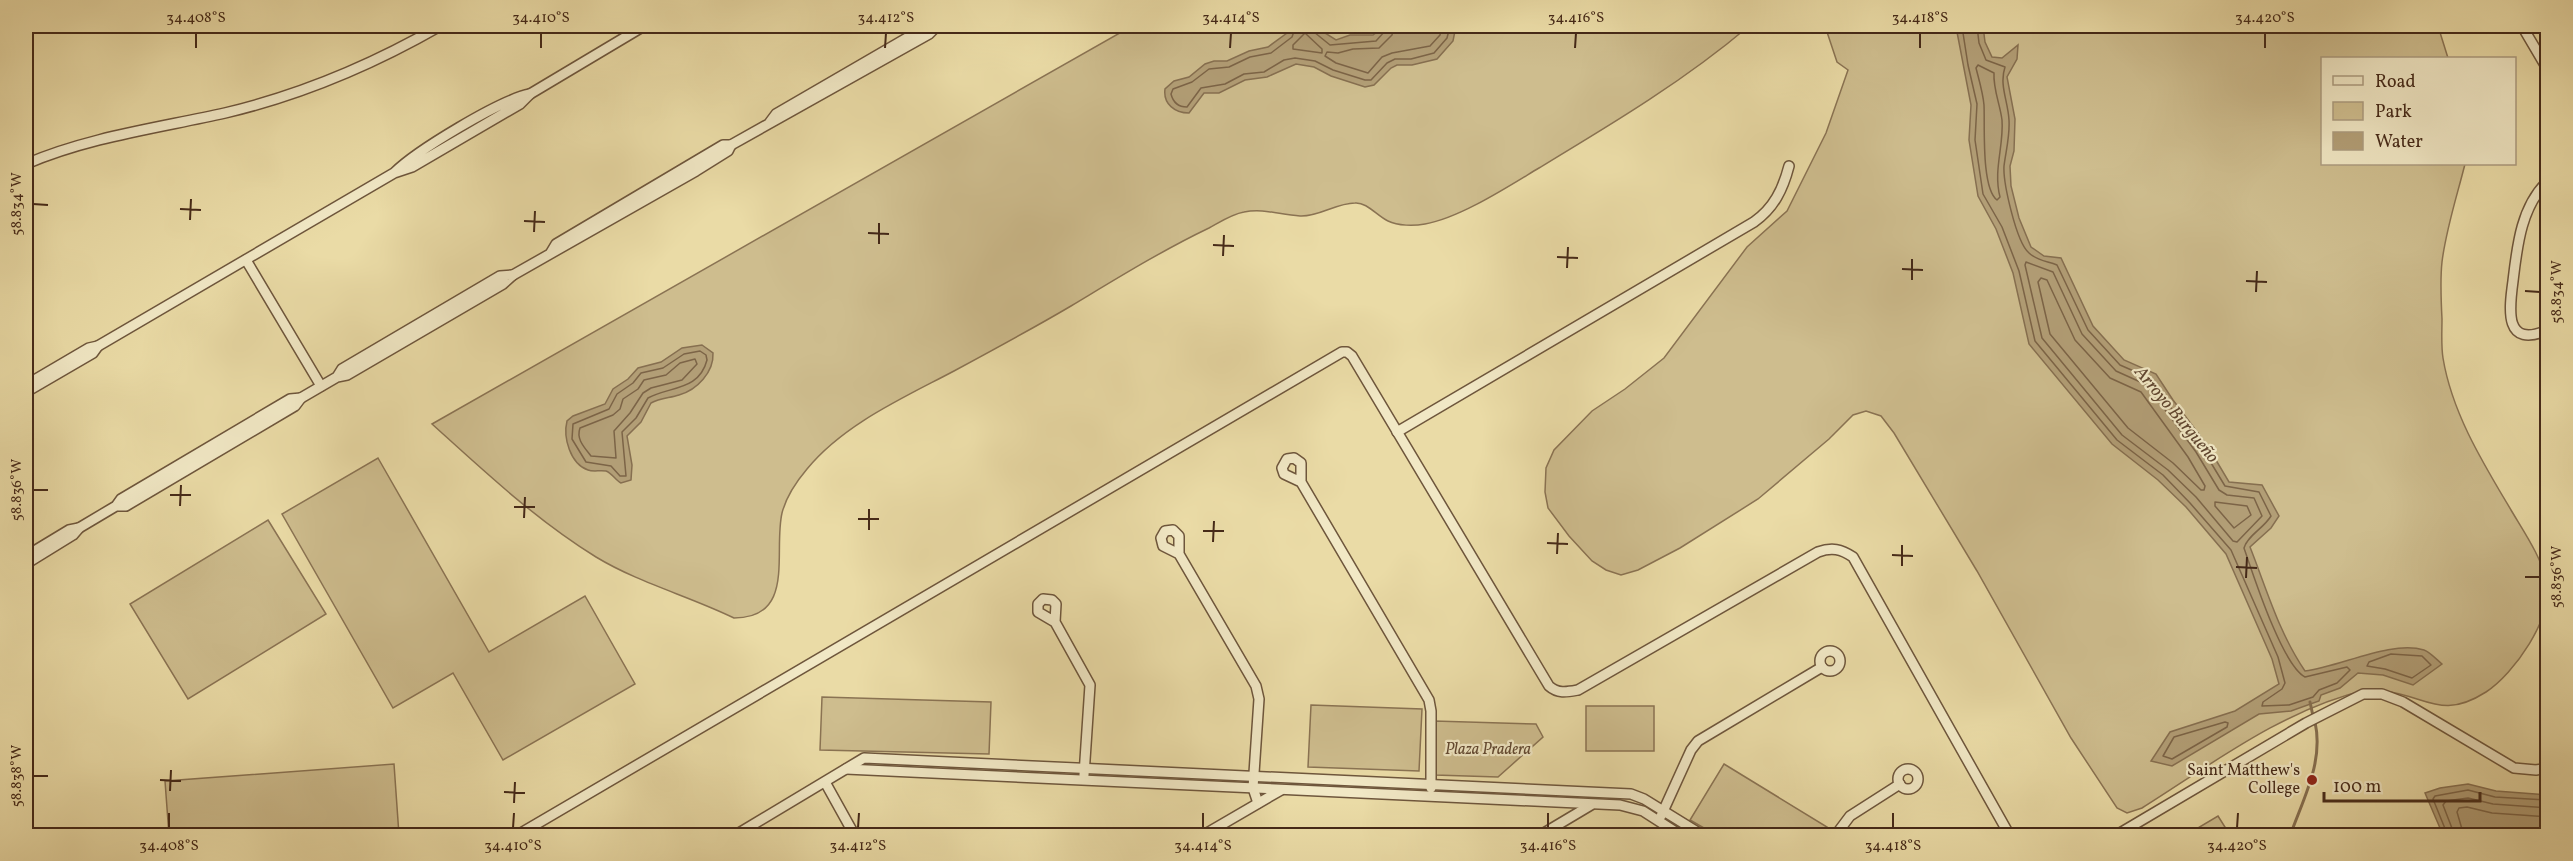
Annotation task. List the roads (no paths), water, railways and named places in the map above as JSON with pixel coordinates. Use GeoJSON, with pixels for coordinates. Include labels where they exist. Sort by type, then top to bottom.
{"type":"FeatureCollection","features":[{"type":"Feature","properties":{"kind":"street"},"geometry":{"type":"LineString","coordinates":[[26,164],[87,144],[224,113],[286,96],[350,72],[440,26]]}},
{"type":"Feature","properties":{"kind":"street"},"geometry":{"type":"LineString","coordinates":[[26,392],[32,383],[89,348],[98,346],[394,173],[408,160],[520,104],[530,94],[644,26]]}},
{"type":"Feature","properties":{"kind":"street"},"geometry":{"type":"LineString","coordinates":[[26,564],[116,506],[126,506],[295,406],[301,398],[337,377],[342,369],[503,284],[513,275],[560,250],[723,145],[731,145],[770,122],[776,114],[929,34],[937,26],[926,27],[873,62]]}},
{"type":"Feature","properties":{"kind":"street"},"geometry":{"type":"LineString","coordinates":[[2522,26],[2547,70]]}},
{"type":"Feature","properties":{"kind":"street"},"geometry":{"type":"LineString","coordinates":[[1397,432],[1754,222],[1775,202],[1789,166]]}},
{"type":"Feature","properties":{"kind":"street"},"geometry":{"type":"LineString","coordinates":[[2547,181],[2536,195],[2517,246],[2509,312],[2513,324],[2522,334],[2529,336],[2547,330]]}},
{"type":"Feature","properties":{"kind":"street"},"geometry":{"type":"LineString","coordinates":[[246,260],[321,386]]}},
{"type":"Feature","properties":{"kind":"street"},"geometry":{"type":"LineString","coordinates":[[516,836],[1334,354],[1347,352],[1352,356],[1554,691],[1562,693],[1578,690],[1818,552],[1828,548],[1837,549],[1853,557],[2010,836]]}},
{"type":"Feature","properties":{"kind":"street"},"geometry":{"type":"LineString","coordinates":[[1301,482],[1429,700],[1431,796]]}},
{"type":"Feature","properties":{"kind":"street"},"geometry":{"type":"LineString","coordinates":[[26,556],[69,530],[79,528]]}},
{"type":"Feature","properties":{"kind":"street"},"geometry":{"type":"LineString","coordinates":[[1179,554],[1256,686],[1259,706],[1253,788],[1258,803]]}},
{"type":"Feature","properties":{"kind":"street"},"geometry":{"type":"LineString","coordinates":[[1055,622],[1090,685],[1084,780]]}},
{"type":"Feature","properties":{"kind":"street"},"geometry":{"type":"LineString","coordinates":[[1659,821],[1691,750],[1698,741],[1822,667]]}},
{"type":"Feature","properties":{"kind":"street"},"geometry":{"type":"LineString","coordinates":[[2115,836],[2354,697],[2382,694],[2403,702],[2514,768],[2536,770],[2547,768]]}},
{"type":"Feature","properties":{"kind":"street"},"geometry":{"type":"LineString","coordinates":[[734,836],[864,758],[1610,793],[1638,796],[1704,836]]}},
{"type":"Feature","properties":{"kind":"street"},"geometry":{"type":"LineString","coordinates":[[846,769],[1629,806],[1682,836]]}},
{"type":"Feature","properties":{"kind":"street"},"geometry":{"type":"LineString","coordinates":[[1202,836],[1299,779]]}},
{"type":"Feature","properties":{"kind":"street"},"geometry":{"type":"LineString","coordinates":[[825,782],[855,836]]}},
{"type":"Feature","properties":{"kind":"street"},"geometry":{"type":"LineString","coordinates":[[1835,836],[1850,816],[1900,784]]}},
{"type":"Feature","properties":{"kind":"street"},"geometry":{"type":"LineString","coordinates":[[1512,801],[1513,789]]}},
{"type":"Feature","properties":{"kind":"street"},"geometry":{"type":"LineString","coordinates":[[1565,791],[1568,818]]}},
{"type":"Feature","properties":{"kind":"street"},"geometry":{"type":"LineString","coordinates":[[1539,836],[1556,831],[1568,818],[1610,793]]}},
{"type":"Feature","properties":{"kind":"water"},"geometry":{"type":"Polygon","coordinates":[[[1292,26],[1314,26],[1336,40],[1350,35],[1373,35],[1385,26],[1456,26],[1453,41],[1437,59],[1412,65],[1397,65],[1374,85],[1365,87],[1331,76],[1314,67],[1296,64],[1267,77],[1245,80],[1219,93],[1204,93],[1189,113],[1179,111],[1168,103],[1165,89],[1174,81],[1189,77],[1205,64],[1227,61],[1249,51],[1268,47],[1287,33],[1292,26]]]}},
{"type":"Feature","properties":{"kind":"water"},"geometry":{"type":"Polygon","coordinates":[[[1959,26],[1983,26],[1985,42],[1992,57],[2002,58],[2018,45],[2017,59],[2007,77],[2015,119],[2014,151],[2010,166],[2011,186],[2019,218],[2031,247],[2044,256],[2061,258],[2093,326],[2124,360],[2156,374],[2207,445],[2229,482],[2262,485],[2279,516],[2271,528],[2250,547],[2288,642],[2305,671],[2396,648],[2424,650],[2442,664],[2413,685],[2383,675],[2358,673],[2340,688],[2321,695],[2319,701],[2291,711],[2259,714],[2172,766],[2151,761],[2170,732],[2235,711],[2279,684],[2272,659],[2226,554],[2186,507],[2158,480],[2112,444],[2029,344],[2013,273],[1996,229],[1978,196],[1969,140],[1971,105],[1957,32],[1959,26]]]}},
{"type":"Feature","properties":{"kind":"water"},"geometry":{"type":"Polygon","coordinates":[[[702,345],[713,353],[711,367],[703,379],[686,393],[651,403],[641,422],[627,436],[632,465],[631,480],[621,483],[608,472],[588,470],[577,462],[567,442],[567,421],[573,416],[605,404],[613,389],[628,379],[638,368],[661,362],[682,348],[702,345]]]}},
{"type":"Feature","properties":{"kind":"water"},"geometry":{"type":"Polygon","coordinates":[[[2468,784],[2496,791],[2547,795],[2547,835],[2443,835],[2425,793],[2440,788],[2468,784]]]}},
{"type":"Feature","properties":{"kind":"waterway","name":"Arroyo Burgueño"},"geometry":{"type":"LineString","coordinates":[[2310,702],[2313,716]]}},
{"type":"Feature","properties":{"kind":"waterway","name":"Arroyo Burgueño"},"geometry":{"type":"LineString","coordinates":[[2290,836],[2311,780],[2317,751],[2315,722]]}},
{"type":"Feature","properties":{"kind":"place","name":"Saint Matthew's College"},"geometry":{"type":"Point","coordinates":[2312,780]}},
{"type":"Feature","properties":{"kind":"park label","name":"Plaza Pradera"},"geometry":{"type":"Point","coordinates":[1488,750]}}]}
